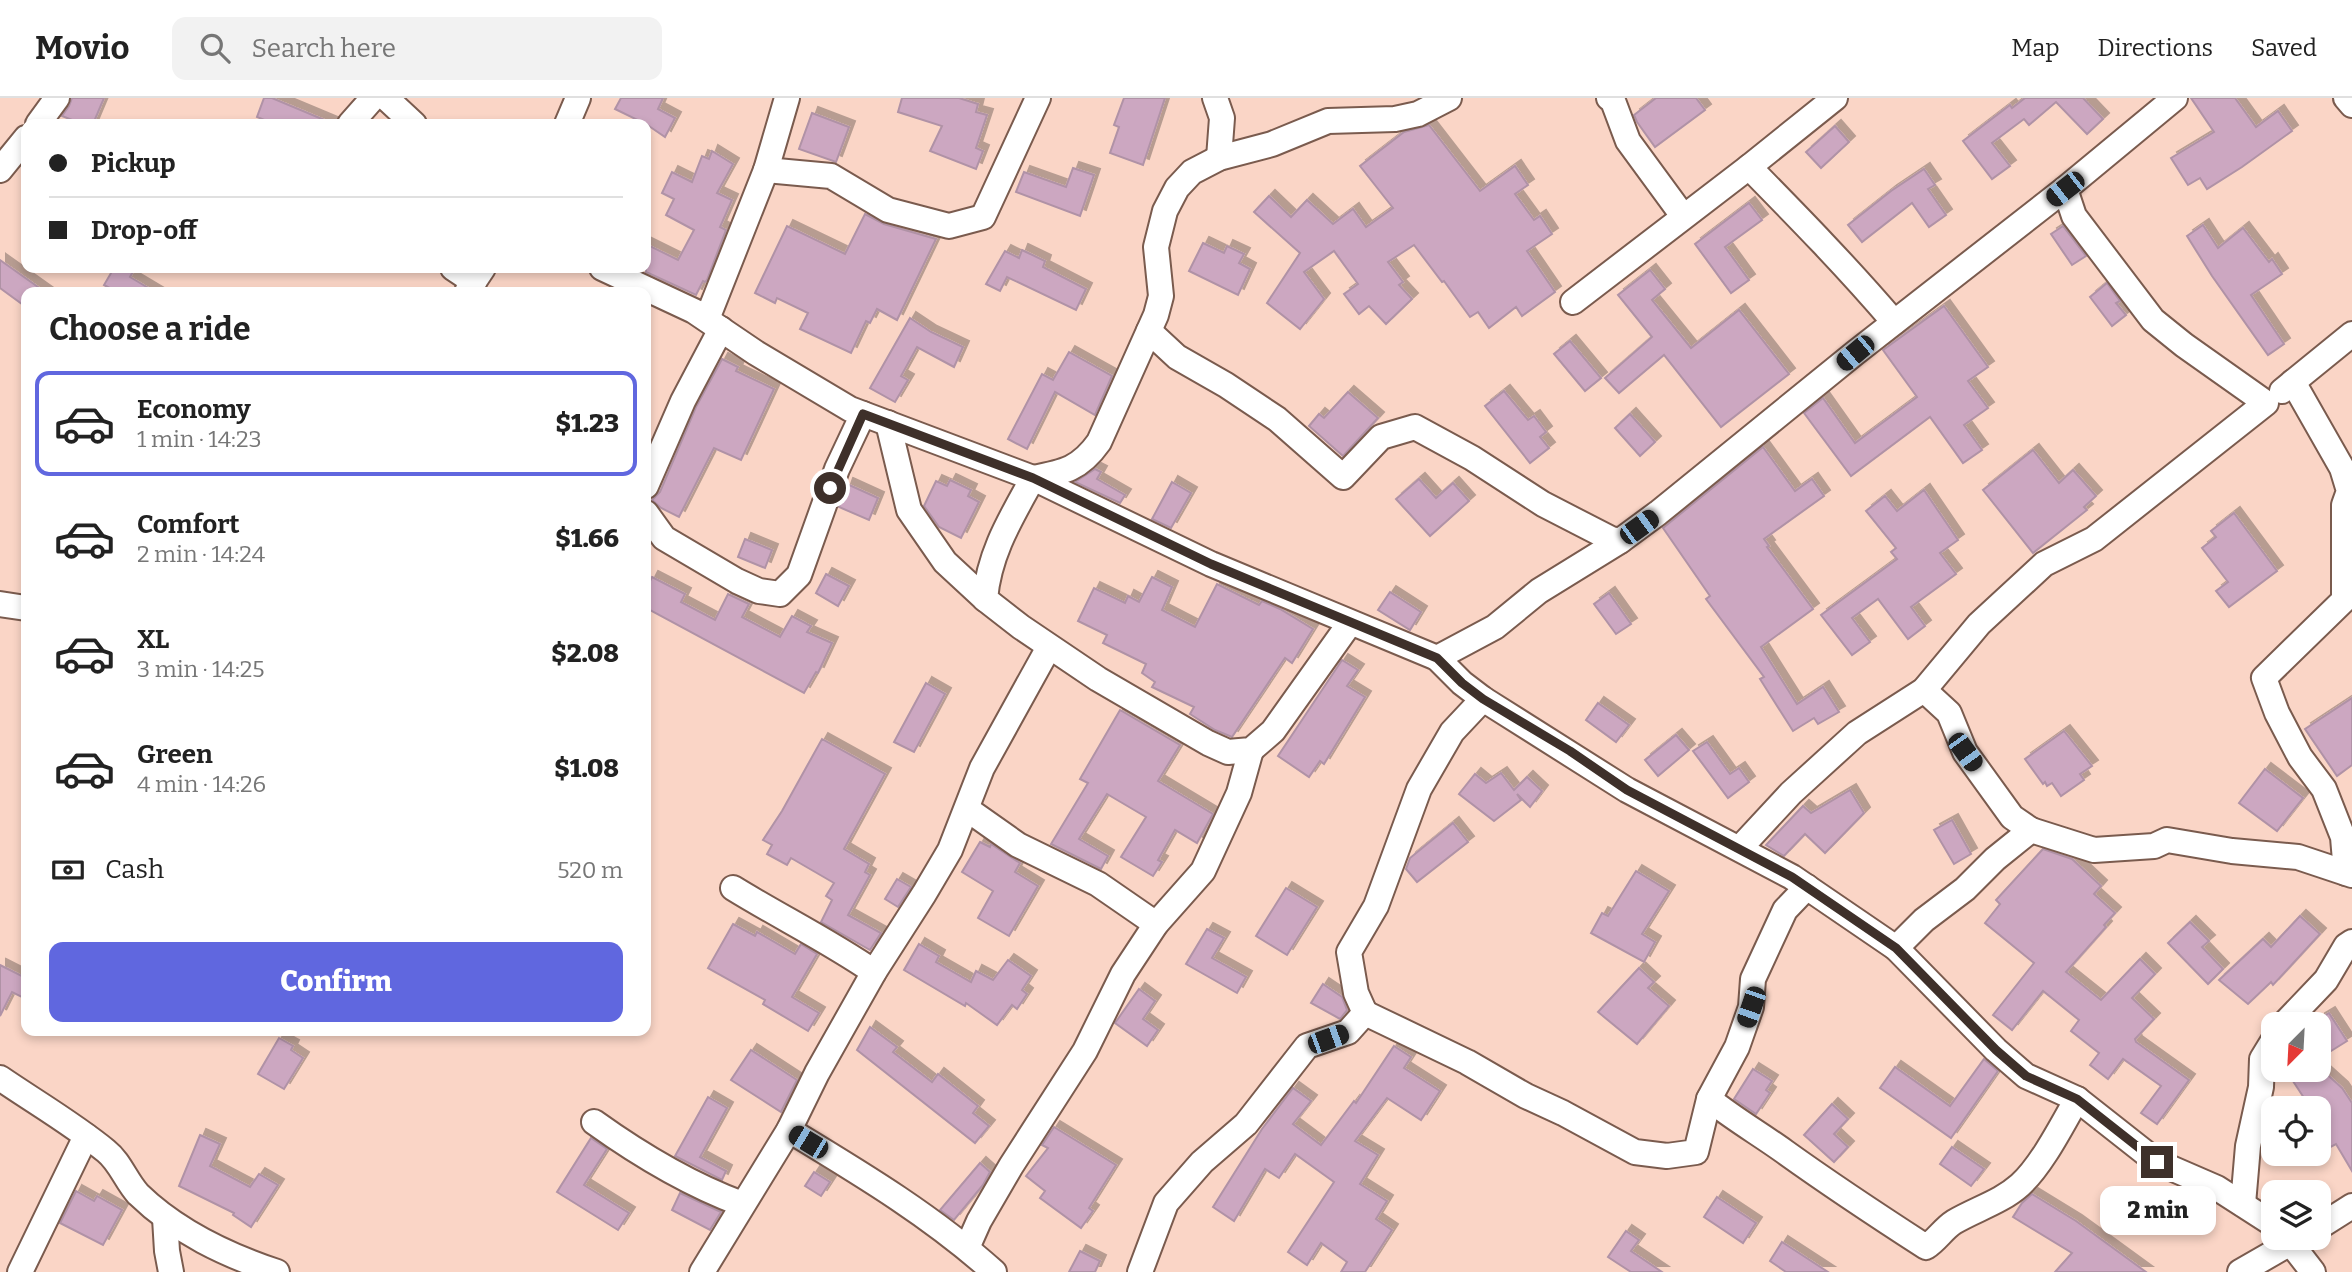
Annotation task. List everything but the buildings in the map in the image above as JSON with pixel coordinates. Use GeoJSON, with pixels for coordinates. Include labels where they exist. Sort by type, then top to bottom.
{"type":"FeatureCollection","features":[{"type":"Feature","properties":{"kind":"street"},"geometry":{"type":"LineString","coordinates":[[42,119],[57,98]]}},
{"type":"Feature","properties":{"kind":"street"},"geometry":{"type":"LineString","coordinates":[[354,119],[373,98]]}},
{"type":"Feature","properties":{"kind":"street"},"geometry":{"type":"LineString","coordinates":[[386,98],[409,119]]}},
{"type":"Feature","properties":{"kind":"street"},"geometry":{"type":"LineString","coordinates":[[569,119],[578,98]]}},
{"type":"Feature","properties":{"kind":"street"},"geometry":{"type":"LineString","coordinates":[[651,475],[714,324],[788,98]]}},
{"type":"Feature","properties":{"kind":"street"},"geometry":{"type":"LineString","coordinates":[[766,170],[831,176],[888,210],[949,226],[982,216],[1038,98]]}},
{"type":"Feature","properties":{"kind":"street"},"geometry":{"type":"LineString","coordinates":[[1215,98],[1222,118],[1219,158]]}},
{"type":"Feature","properties":{"kind":"street"},"geometry":{"type":"LineString","coordinates":[[1033,478],[1068,471],[1089,456],[1099,442],[1149,331],[1161,296],[1156,247],[1165,211],[1177,188],[1192,172],[1219,158],[1272,144],[1328,121],[1395,119],[1418,114],[1449,98]]}},
{"type":"Feature","properties":{"kind":"street"},"geometry":{"type":"LineString","coordinates":[[1609,98],[1613,101],[1628,141],[1683,216]]}},
{"type":"Feature","properties":{"kind":"street"},"geometry":{"type":"LineString","coordinates":[[1573,302],[1835,98]]}},
{"type":"Feature","properties":{"kind":"street"},"geometry":{"type":"LineString","coordinates":[[1437,658],[1495,627],[1539,591],[1620,541],[2065,189],[2175,98]]}},
{"type":"Feature","properties":{"kind":"street"},"geometry":{"type":"LineString","coordinates":[[2346,98],[2352,105]]}},
{"type":"Feature","properties":{"kind":"street"},"geometry":{"type":"LineString","coordinates":[[0,170],[21,144]]}},
{"type":"Feature","properties":{"kind":"street"},"geometry":{"type":"LineString","coordinates":[[1749,167],[1822,244],[1845,264],[1894,322]]}},
{"type":"Feature","properties":{"kind":"street"},"geometry":{"type":"LineString","coordinates":[[2065,189],[2074,216],[2153,320],[2266,403]]}},
{"type":"Feature","properties":{"kind":"street"},"geometry":{"type":"LineString","coordinates":[[613,273],[643,287]]}},
{"type":"Feature","properties":{"kind":"street"},"geometry":{"type":"LineString","coordinates":[[651,291],[694,311],[826,395],[863,414],[1033,478],[1211,564],[1437,658],[1483,699],[1570,751],[1627,790],[1740,848],[1807,887],[1896,948],[1996,1050],[2026,1076],[2077,1099],[2157,1162],[2217,1188],[2261,1216]]}},
{"type":"Feature","properties":{"kind":"street"},"geometry":{"type":"LineString","coordinates":[[1149,331],[1177,357],[1226,384],[1277,419],[1343,477],[1381,437],[1415,427],[1472,458],[1543,504],[1620,541]]}},
{"type":"Feature","properties":{"kind":"street"},"geometry":{"type":"LineString","coordinates":[[1740,848],[1791,793],[1857,733],[1924,690],[1979,624],[2044,564],[2094,538],[2352,334]]}},
{"type":"Feature","properties":{"kind":"street"},"geometry":{"type":"LineString","coordinates":[[1924,690],[1949,713],[1965,752],[2012,817],[2031,831],[2094,850],[2154,846],[2167,840],[2232,851],[2298,857],[2349,874],[2343,836],[2324,789],[2300,757],[2277,713],[2264,678],[2344,600],[2344,505],[2349,491],[2342,468],[2293,382]]}},
{"type":"Feature","properties":{"kind":"street"},"geometry":{"type":"LineString","coordinates":[[651,520],[664,538],[737,581],[759,591],[780,594],[799,575],[837,469],[863,414]]}},
{"type":"Feature","properties":{"kind":"street"},"geometry":{"type":"LineString","coordinates":[[888,423],[909,510],[945,562],[985,599],[1049,647],[1098,679],[1208,743],[1228,752],[1251,750]]}},
{"type":"Feature","properties":{"kind":"street"},"geometry":{"type":"LineString","coordinates":[[985,599],[988,573],[1000,542],[1033,478]]}},
{"type":"Feature","properties":{"kind":"street"},"geometry":{"type":"LineString","coordinates":[[0,604],[21,607]]}},
{"type":"Feature","properties":{"kind":"street"},"geometry":{"type":"LineString","coordinates":[[967,1248],[979,1221],[1011,1166],[1085,1051],[1123,974],[1156,924],[1203,871],[1239,793],[1251,750],[1273,731],[1350,623]]}},
{"type":"Feature","properties":{"kind":"street"},"geometry":{"type":"LineString","coordinates":[[702,1272],[789,1130],[817,1073],[874,972],[950,850],[982,768],[1049,647]]}},
{"type":"Feature","properties":{"kind":"street"},"geometry":{"type":"LineString","coordinates":[[1483,699],[1452,732],[1419,789],[1376,906],[1349,953],[1356,993],[1365,1013],[1467,1062],[1525,1096],[1563,1113],[1634,1152],[1667,1156],[1696,1152],[1709,1099],[1737,1047],[1751,1007],[1754,979],[1768,944],[1785,909],[1807,887]]}},
{"type":"Feature","properties":{"kind":"street"},"geometry":{"type":"LineString","coordinates":[[967,809],[1018,845],[1098,884],[1156,924]]}},
{"type":"Feature","properties":{"kind":"street"},"geometry":{"type":"LineString","coordinates":[[1896,948],[1924,920],[1965,889],[1995,859],[2031,831]]}},
{"type":"Feature","properties":{"kind":"street"},"geometry":{"type":"LineString","coordinates":[[733,888],[795,926],[835,946],[874,972]]}},
{"type":"Feature","properties":{"kind":"street"},"geometry":{"type":"LineString","coordinates":[[2295,1012],[2326,980],[2346,946],[2352,942]]}},
{"type":"Feature","properties":{"kind":"street"},"geometry":{"type":"LineString","coordinates":[[1140,1272],[1166,1203],[1202,1162],[1246,1124],[1307,1046],[1348,1032],[1365,1013]]}},
{"type":"Feature","properties":{"kind":"street"},"geometry":{"type":"LineString","coordinates":[[0,1078],[109,1153],[136,1192],[165,1218],[200,1240],[277,1272]]}},
{"type":"Feature","properties":{"kind":"street"},"geometry":{"type":"LineString","coordinates":[[2243,1204],[2248,1146],[2261,1082]]}},
{"type":"Feature","properties":{"kind":"street"},"geometry":{"type":"LineString","coordinates":[[1709,1099],[1833,1188],[1926,1247],[1952,1223],[1992,1204],[2021,1184],[2049,1148],[2077,1099]]}},
{"type":"Feature","properties":{"kind":"street"},"geometry":{"type":"LineString","coordinates":[[594,1122],[628,1147],[663,1167],[712,1193],[742,1204]]}},
{"type":"Feature","properties":{"kind":"street"},"geometry":{"type":"LineString","coordinates":[[789,1130],[866,1176],[967,1248],[994,1272]]}},
{"type":"Feature","properties":{"kind":"street"},"geometry":{"type":"LineString","coordinates":[[20,1272],[86,1136]]}},
{"type":"Feature","properties":{"kind":"street"},"geometry":{"type":"LineString","coordinates":[[2331,1219],[2352,1206]]}},
{"type":"Feature","properties":{"kind":"street"},"geometry":{"type":"LineString","coordinates":[[165,1218],[171,1272]]}},
{"type":"Feature","properties":{"kind":"street"},"geometry":{"type":"LineString","coordinates":[[2239,1272],[2275,1250]]}},
{"type":"Feature","properties":{"kind":"street"},"geometry":{"type":"LineString","coordinates":[[2297,1250],[2300,1258],[2314,1272]]}},
{"type":"Feature","properties":{"kind":"route"},"geometry":{"type":"LineString","coordinates":[[830,488],[863,414],[1033,478],[1211,564],[1437,658],[1483,699],[1570,751],[1627,790],[1792,877],[1896,948],[1996,1050],[2026,1076],[2077,1099],[2157,1162]]}}]}
